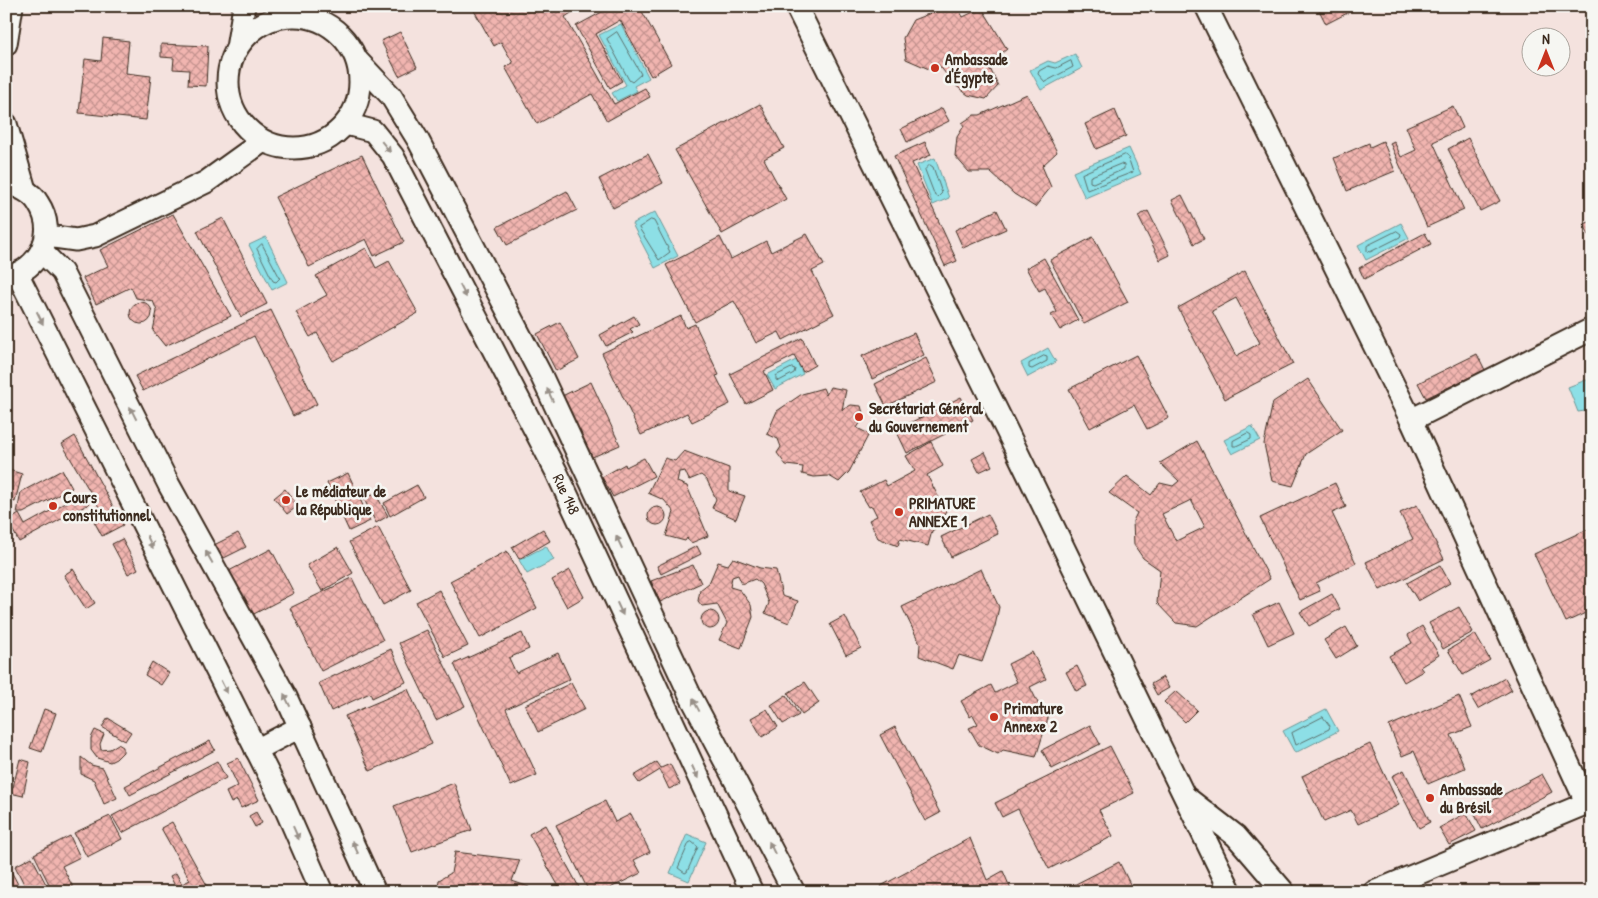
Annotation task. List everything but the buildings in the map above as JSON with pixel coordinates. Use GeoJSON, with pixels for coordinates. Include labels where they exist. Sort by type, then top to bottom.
{"type":"FeatureCollection","features":[{"type":"Feature","properties":{"kind":"street"},"geometry":{"type":"LineString","coordinates":[[6,44],[12,6]]}},
{"type":"Feature","properties":{"kind":"street"},"geometry":{"type":"LineString","coordinates":[[237,48],[249,34],[264,23],[282,17],[301,16],[320,21],[336,30],[349,44],[357,60],[361,82],[357,105],[346,124],[333,137],[317,145],[299,149],[280,148],[263,142],[249,131],[237,117],[230,100],[227,83],[230,65],[237,48],[244,6]]}},
{"type":"Feature","properties":{"kind":"street"},"geometry":{"type":"LineString","coordinates":[[796,6],[1009,436],[1231,892]]}},
{"type":"Feature","properties":{"kind":"street"},"geometry":{"type":"LineString","coordinates":[[1206,6],[1411,420],[1590,802],[1374,892]]}},
{"type":"Feature","properties":{"kind":"street"},"geometry":{"type":"LineString","coordinates":[[357,60],[391,96],[418,140],[540,373],[691,696],[794,892]]}},
{"type":"Feature","properties":{"kind":"street"},"geometry":{"type":"LineString","coordinates":[[6,124],[16,186],[38,202],[45,218],[44,244],[32,265],[12,276],[283,803],[322,892]]}},
{"type":"Feature","properties":{"kind":"street","name":"Rue 148"},"geometry":{"type":"LineString","coordinates":[[346,124],[373,131],[393,156],[556,471],[752,892]]}},
{"type":"Feature","properties":{"kind":"street"},"geometry":{"type":"LineString","coordinates":[[44,244],[95,236],[206,182],[263,142]]}},
{"type":"Feature","properties":{"kind":"street"},"geometry":{"type":"LineString","coordinates":[[44,244],[62,272],[169,485],[286,697],[375,892]]}},
{"type":"Feature","properties":{"kind":"street"},"geometry":{"type":"LineString","coordinates":[[1411,420],[1592,329]]}},
{"type":"Feature","properties":{"kind":"street"},"geometry":{"type":"LineString","coordinates":[[607,581],[632,569]]}},
{"type":"Feature","properties":{"kind":"street"},"geometry":{"type":"LineString","coordinates":[[256,750],[300,727]]}},
{"type":"Feature","properties":{"kind":"street"},"geometry":{"type":"LineString","coordinates":[[1183,794],[1236,836],[1284,892]]}},
{"type":"Feature","properties":{"kind":"water"},"geometry":{"type":"Polygon","coordinates":[[[621,24],[649,78],[634,86],[637,91],[617,101],[612,93],[626,85],[599,35],[621,24]]]}},
{"type":"Feature","properties":{"kind":"water"},"geometry":{"type":"Polygon","coordinates":[[[1075,54],[1082,68],[1041,90],[1030,70],[1048,61],[1055,63],[1075,54]]]}},
{"type":"Feature","properties":{"kind":"water"},"geometry":{"type":"Polygon","coordinates":[[[1129,148],[1141,174],[1085,198],[1073,172],[1129,148]]]}},
{"type":"Feature","properties":{"kind":"water"},"geometry":{"type":"Polygon","coordinates":[[[935,158],[949,198],[933,205],[917,165],[935,158]]]}},
{"type":"Feature","properties":{"kind":"water"},"geometry":{"type":"Polygon","coordinates":[[[655,212],[678,256],[655,268],[632,224],[655,212]]]}},
{"type":"Feature","properties":{"kind":"water"},"geometry":{"type":"Polygon","coordinates":[[[1401,223],[1409,238],[1366,260],[1358,245],[1401,223]]]}},
{"type":"Feature","properties":{"kind":"water"},"geometry":{"type":"Polygon","coordinates":[[[266,237],[288,282],[272,290],[249,245],[266,237]]]}},
{"type":"Feature","properties":{"kind":"water"},"geometry":{"type":"Polygon","coordinates":[[[1048,348],[1056,362],[1028,377],[1021,363],[1048,348]]]}},
{"type":"Feature","properties":{"kind":"water"},"geometry":{"type":"Polygon","coordinates":[[[796,360],[803,374],[775,389],[767,375],[796,360]]]}},
{"type":"Feature","properties":{"kind":"water"},"geometry":{"type":"Polygon","coordinates":[[[1586,380],[1592,382],[1592,410],[1578,412],[1568,387],[1586,380]]]}},
{"type":"Feature","properties":{"kind":"water"},"geometry":{"type":"Polygon","coordinates":[[[1252,426],[1260,440],[1232,454],[1224,440],[1252,426]]]}},
{"type":"Feature","properties":{"kind":"water"},"geometry":{"type":"Polygon","coordinates":[[[546,546],[554,560],[527,574],[519,560],[546,546]]]}},
{"type":"Feature","properties":{"kind":"water"},"geometry":{"type":"Polygon","coordinates":[[[1326,709],[1338,731],[1295,753],[1283,731],[1326,709]]]}},
{"type":"Feature","properties":{"kind":"water"},"geometry":{"type":"Polygon","coordinates":[[[687,834],[706,842],[689,881],[670,873],[687,834]]]}},
{"type":"Feature","properties":{"kind":"place","name":"Ambassade d'Égypte"},"geometry":{"type":"Point","coordinates":[935,68]}},
{"type":"Feature","properties":{"kind":"place","name":"Secrétariat Général du Gouvernement"},"geometry":{"type":"Point","coordinates":[859,417]}},
{"type":"Feature","properties":{"kind":"place","name":"Le médiateur de la République"},"geometry":{"type":"Point","coordinates":[286,500]}},
{"type":"Feature","properties":{"kind":"place","name":"Cours constitutionnel"},"geometry":{"type":"Point","coordinates":[53,506]}},
{"type":"Feature","properties":{"kind":"place","name":"PRIMATURE ANNEXE 1"},"geometry":{"type":"Point","coordinates":[899,512]}},
{"type":"Feature","properties":{"kind":"place","name":"Primature Annexe 2"},"geometry":{"type":"Point","coordinates":[994,717]}},
{"type":"Feature","properties":{"kind":"place","name":"Ambassade du Brésil"},"geometry":{"type":"Point","coordinates":[1430,798]}}]}
